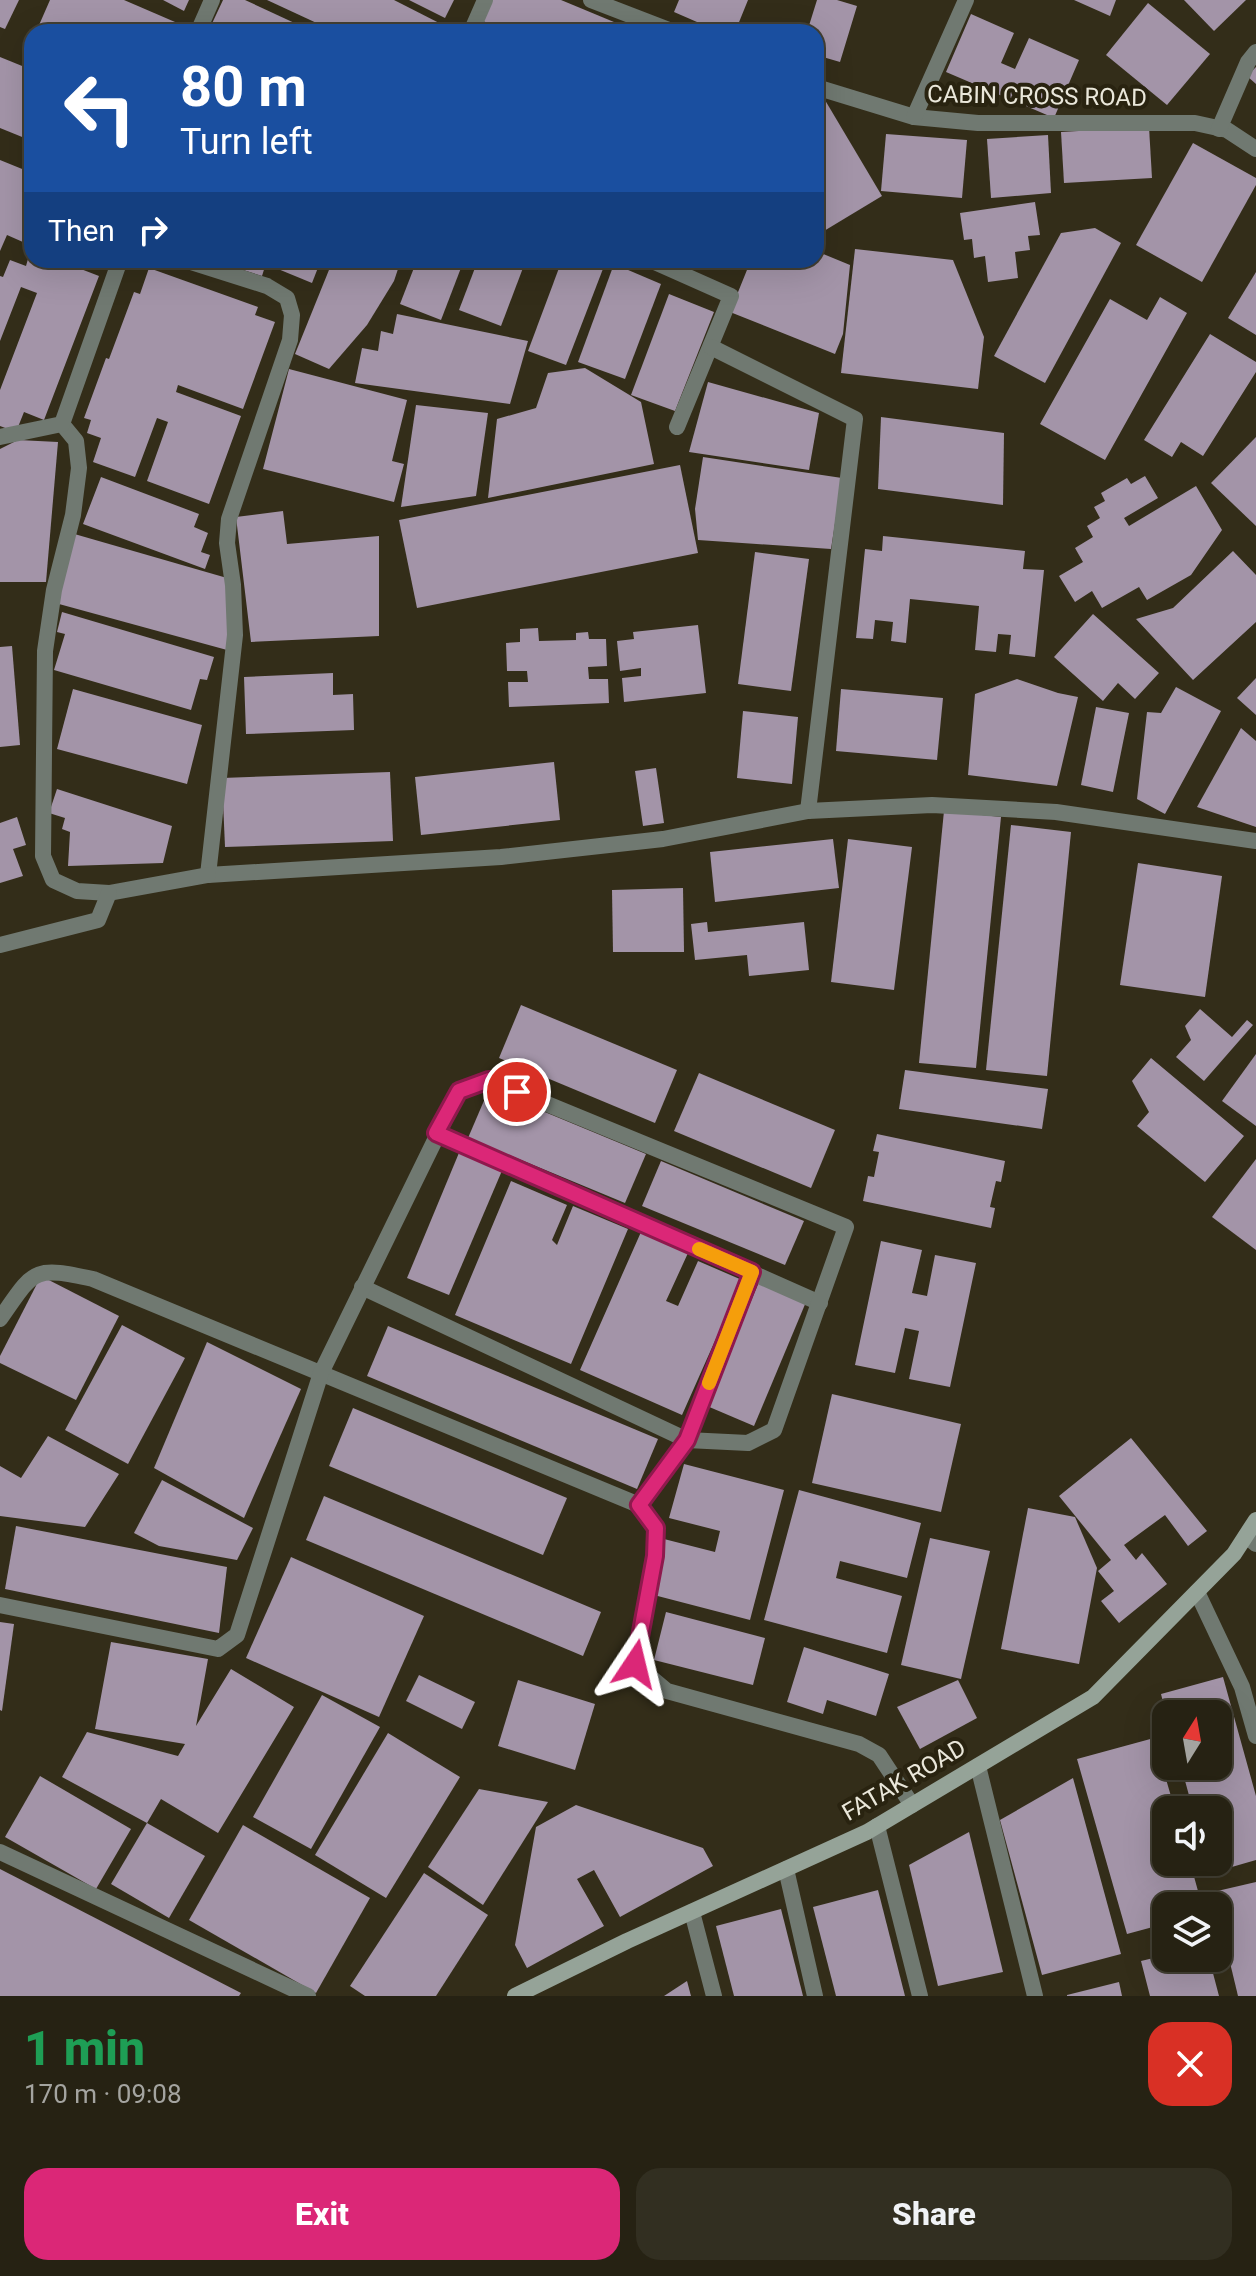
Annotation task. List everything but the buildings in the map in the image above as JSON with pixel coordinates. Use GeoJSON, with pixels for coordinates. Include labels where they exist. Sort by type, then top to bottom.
{"type":"FeatureCollection","features":[{"type":"Feature","properties":{"kind":"main road","name":"FATAK ROAD"},"geometry":{"type":"LineString","coordinates":[[515,1996],[877,1826],[1093,1697],[1251,1540],[1256,1520]]}},
{"type":"Feature","properties":{"kind":"street"},"geometry":{"type":"LineString","coordinates":[[202,24],[212,0]]}},
{"type":"Feature","properties":{"kind":"street"},"geometry":{"type":"LineString","coordinates":[[474,24],[485,0]]}},
{"type":"Feature","properties":{"kind":"street"},"geometry":{"type":"LineString","coordinates":[[591,0],[653,24]]}},
{"type":"Feature","properties":{"kind":"street"},"geometry":{"type":"LineString","coordinates":[[914,117],[966,0]]}},
{"type":"Feature","properties":{"kind":"street"},"geometry":{"type":"LineString","coordinates":[[1219,129],[1248,62],[1256,52]]}},
{"type":"Feature","properties":{"kind":"street","name":"CABIN CROSS ROAD"},"geometry":{"type":"LineString","coordinates":[[824,89],[914,117],[978,123],[1195,123],[1227,130],[1256,149]]}},
{"type":"Feature","properties":{"kind":"street"},"geometry":{"type":"LineString","coordinates":[[62,424],[117,268]]}},
{"type":"Feature","properties":{"kind":"street"},"geometry":{"type":"LineString","coordinates":[[208,875],[235,635],[227,543],[229,519],[290,340],[292,315],[287,298],[267,286],[210,268]]}},
{"type":"Feature","properties":{"kind":"street"},"geometry":{"type":"LineString","coordinates":[[668,268],[731,296],[677,427]]}},
{"type":"Feature","properties":{"kind":"street"},"geometry":{"type":"LineString","coordinates":[[711,347],[855,419],[808,811]]}},
{"type":"Feature","properties":{"kind":"street"},"geometry":{"type":"LineString","coordinates":[[0,437],[62,424]]}},
{"type":"Feature","properties":{"kind":"street"},"geometry":{"type":"LineString","coordinates":[[62,424],[76,441],[79,468],[73,515],[54,590],[45,651],[43,856],[53,880],[77,891],[109,893],[208,875],[501,857],[663,839],[808,811],[932,805],[1056,812],[1256,841]]}},
{"type":"Feature","properties":{"kind":"street"},"geometry":{"type":"LineString","coordinates":[[0,945],[98,920],[109,893]]}},
{"type":"Feature","properties":{"kind":"street"},"geometry":{"type":"LineString","coordinates":[[0,1605],[218,1649],[237,1635],[321,1373],[362,1287],[436,1133],[459,1091],[489,1080],[846,1227],[774,1430],[748,1443],[687,1440],[362,1287]]}},
{"type":"Feature","properties":{"kind":"street"},"geometry":{"type":"LineString","coordinates":[[436,1133],[820,1303]]}},
{"type":"Feature","properties":{"kind":"street"},"geometry":{"type":"LineString","coordinates":[[0,1319],[28,1278],[53,1271],[93,1279],[639,1505],[656,1528],[655,1556],[635,1664],[667,1691],[859,1744],[879,1755],[912,1805]]}},
{"type":"Feature","properties":{"kind":"street"},"geometry":{"type":"LineString","coordinates":[[639,1505],[687,1440],[752,1272]]}},
{"type":"Feature","properties":{"kind":"street"},"geometry":{"type":"LineString","coordinates":[[1197,1592],[1242,1687],[1256,1736]]}},
{"type":"Feature","properties":{"kind":"street"},"geometry":{"type":"LineString","coordinates":[[978,1766],[1035,1996]]}},
{"type":"Feature","properties":{"kind":"street"},"geometry":{"type":"LineString","coordinates":[[877,1826],[920,1996]]}},
{"type":"Feature","properties":{"kind":"street"},"geometry":{"type":"LineString","coordinates":[[0,1852],[308,1996]]}},
{"type":"Feature","properties":{"kind":"street"},"geometry":{"type":"LineString","coordinates":[[786,1869],[815,1996]]}},
{"type":"Feature","properties":{"kind":"street"},"geometry":{"type":"LineString","coordinates":[[692,1912],[714,1996]]}},
{"type":"Feature","properties":{"kind":"slow traffic"},"geometry":{"type":"LineString","coordinates":[[699,1249],[752,1272],[709,1383]]}},
{"type":"Feature","properties":{"kind":"route"},"geometry":{"type":"LineString","coordinates":[[517,1092],[489,1080],[459,1091],[436,1133],[752,1272],[687,1440],[639,1505],[656,1528],[655,1556],[635,1664]]}}]}
